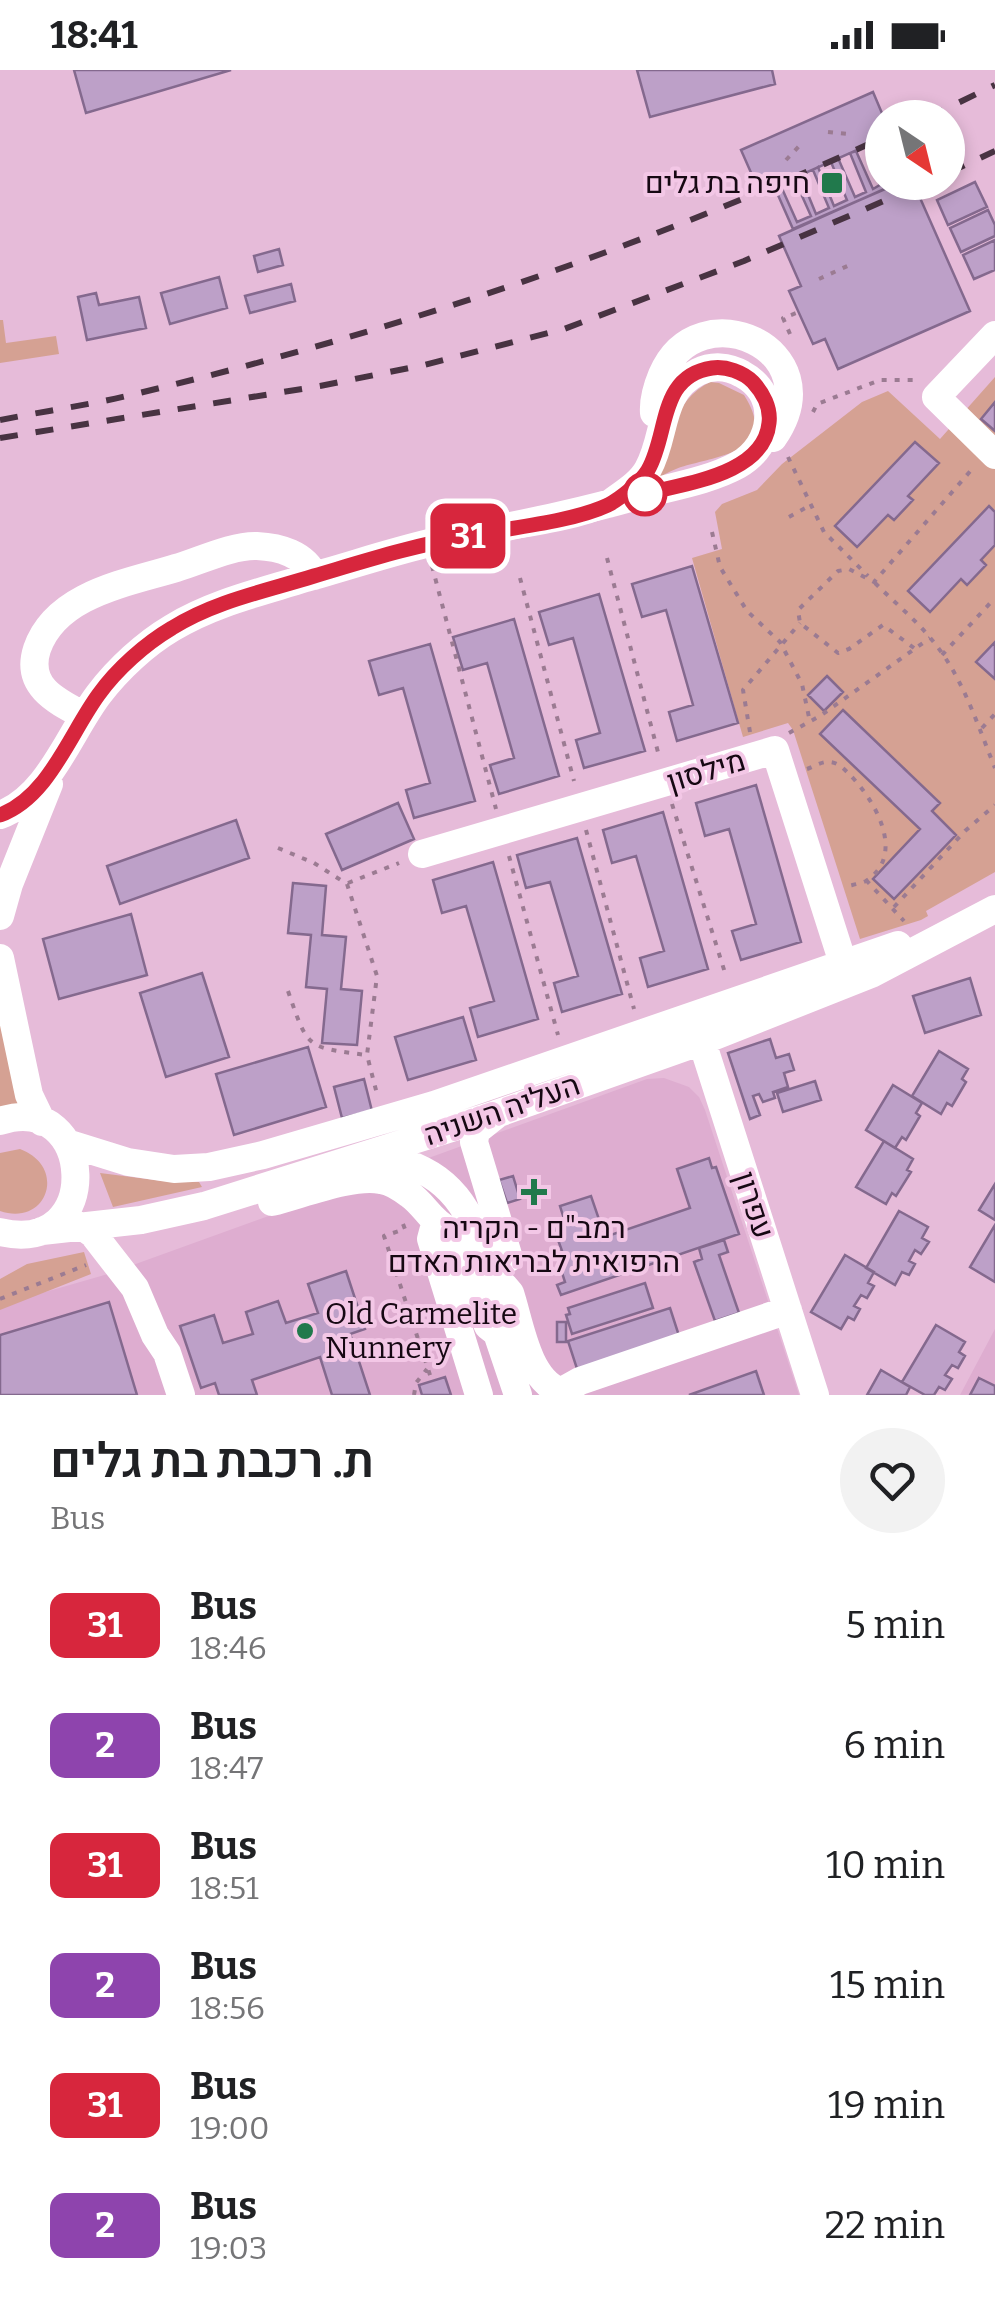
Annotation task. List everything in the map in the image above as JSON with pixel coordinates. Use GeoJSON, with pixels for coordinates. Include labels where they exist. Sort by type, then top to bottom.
{"type":"FeatureCollection","features":[{"type":"Feature","properties":{"kind":"street"},"geometry":{"type":"LineString","coordinates":[[0,815],[27,800],[101,690],[172,628],[232,600],[314,576],[435,542],[558,518],[609,504],[724,471],[753,455],[783,423],[790,394],[779,360],[747,337],[723,332],[706,335],[682,347],[666,366],[653,404],[656,448],[646,473],[609,504]]}},
{"type":"Feature","properties":{"kind":"street"},"geometry":{"type":"LineString","coordinates":[[992,452],[936,397],[995,334]]}},
{"type":"Feature","properties":{"kind":"street"},"geometry":{"type":"LineString","coordinates":[[84,716],[52,700],[33,670],[42,638],[52,622],[72,605],[134,581],[252,546],[293,554],[304,561],[314,576]]}},
{"type":"Feature","properties":{"kind":"street"},"geometry":{"type":"LineString","coordinates":[[0,916],[9,884],[65,746]]}},
{"type":"Feature","properties":{"kind":"street","name":"מילסון"},"geometry":{"type":"LineString","coordinates":[[422,854],[765,753],[842,962]]}},
{"type":"Feature","properties":{"kind":"street","name":"העליה השניה"},"geometry":{"type":"LineString","coordinates":[[67,1143],[128,1162],[174,1169],[209,1167],[384,1122],[871,974],[995,909]]}},
{"type":"Feature","properties":{"kind":"street","name":"העליה השניה"},"geometry":{"type":"LineString","coordinates":[[21,1233],[141,1220],[223,1200],[496,1114],[640,1062],[698,1028],[842,962],[944,934]]}},
{"type":"Feature","properties":{"kind":"street"},"geometry":{"type":"LineString","coordinates":[[0,958],[29,1094],[42,1122],[67,1143],[78,1170],[74,1198],[57,1221],[21,1233],[0,1258]]}},
{"type":"Feature","properties":{"kind":"street","name":"עפרון"},"geometry":{"type":"LineString","coordinates":[[698,1028],[815,1395]]}},
{"type":"Feature","properties":{"kind":"street"},"geometry":{"type":"LineString","coordinates":[[640,1062],[678,1065],[692,1074],[724,1111]]}},
{"type":"Feature","properties":{"kind":"street"},"geometry":{"type":"LineString","coordinates":[[496,1114],[476,1131],[474,1142],[498,1262],[536,1371],[551,1388],[567,1394],[580,1380],[788,1310]]}},
{"type":"Feature","properties":{"kind":"street"},"geometry":{"type":"LineString","coordinates":[[0,1121],[24,1118],[42,1122]]}},
{"type":"Feature","properties":{"kind":"street"},"geometry":{"type":"LineString","coordinates":[[258,1206],[390,1161],[408,1162],[443,1183],[465,1206],[479,1239],[498,1262],[497,1333],[518,1395]]}},
{"type":"Feature","properties":{"kind":"street"},"geometry":{"type":"LineString","coordinates":[[141,1220],[187,1219],[258,1206],[367,1178],[385,1180],[418,1200],[435,1224],[449,1230],[488,1326],[497,1333]]}},
{"type":"Feature","properties":{"kind":"street"},"geometry":{"type":"LineString","coordinates":[[435,1224],[431,1239],[479,1395]]}},
{"type":"Feature","properties":{"kind":"street"},"geometry":{"type":"LineString","coordinates":[[82,1226],[128,1277],[154,1335],[167,1352],[181,1395]]}},
{"type":"Feature","properties":{"kind":"path"},"geometry":{"type":"LineString","coordinates":[[828,132],[848,134]]}},
{"type":"Feature","properties":{"kind":"path"},"geometry":{"type":"LineString","coordinates":[[786,160],[802,143]]}},
{"type":"Feature","properties":{"kind":"path"},"geometry":{"type":"LineString","coordinates":[[819,279],[854,263]]}},
{"type":"Feature","properties":{"kind":"path"},"geometry":{"type":"LineString","coordinates":[[783,318],[799,312]]}},
{"type":"Feature","properties":{"kind":"path"},"geometry":{"type":"LineString","coordinates":[[808,423],[817,404],[880,380],[906,378]]}},
{"type":"Feature","properties":{"kind":"path"},"geometry":{"type":"LineString","coordinates":[[784,449],[824,532],[930,638],[942,655],[982,728],[995,768]]}},
{"type":"Feature","properties":{"kind":"path"},"geometry":{"type":"LineString","coordinates":[[874,582],[992,452]]}},
{"type":"Feature","properties":{"kind":"path"},"geometry":{"type":"LineString","coordinates":[[789,517],[809,506]]}},
{"type":"Feature","properties":{"kind":"path"},"geometry":{"type":"LineString","coordinates":[[712,532],[720,567],[746,611],[780,642],[802,684],[810,722]]}},
{"type":"Feature","properties":{"kind":"path"},"geometry":{"type":"LineString","coordinates":[[431,562],[440,597]]}},
{"type":"Feature","properties":{"kind":"path"},"geometry":{"type":"LineString","coordinates":[[874,582],[849,569],[838,572],[798,610],[800,623],[838,653],[883,625],[914,648]]}},
{"type":"Feature","properties":{"kind":"path"},"geometry":{"type":"LineString","coordinates":[[942,655],[995,598]]}},
{"type":"Feature","properties":{"kind":"path"},"geometry":{"type":"LineString","coordinates":[[800,623],[743,690],[765,753],[930,638]]}},
{"type":"Feature","properties":{"kind":"path"},"geometry":{"type":"LineString","coordinates":[[982,728],[995,714]]}},
{"type":"Feature","properties":{"kind":"path"},"geometry":{"type":"LineString","coordinates":[[802,771],[828,762],[838,764],[869,794],[881,824],[885,853],[866,880],[840,888]]}},
{"type":"Feature","properties":{"kind":"path"},"geometry":{"type":"LineString","coordinates":[[894,907],[965,831],[995,805]]}},
{"type":"Feature","properties":{"kind":"path"},"geometry":{"type":"LineString","coordinates":[[278,848],[314,863],[347,884],[377,976],[366,1054],[384,1122]]}},
{"type":"Feature","properties":{"kind":"path"},"geometry":{"type":"LineString","coordinates":[[347,884],[422,854]]}},
{"type":"Feature","properties":{"kind":"path"},"geometry":{"type":"LineString","coordinates":[[866,880],[894,907],[906,928]]}},
{"type":"Feature","properties":{"kind":"path"},"geometry":{"type":"LineString","coordinates":[[288,992],[303,1036],[319,1049],[366,1054]]}},
{"type":"Feature","properties":{"kind":"path"},"geometry":{"type":"LineString","coordinates":[[400,1214],[405,1229],[384,1236],[432,1381]]}},
{"type":"Feature","properties":{"kind":"path"},"geometry":{"type":"LineString","coordinates":[[0,1299],[109,1257]]}},
{"type":"Feature","properties":{"kind":"path"},"geometry":{"type":"LineString","coordinates":[[414,1395],[416,1383],[428,1368]]}},
{"type":"Feature","properties":{"kind":"shaded area"},"geometry":{"type":"Polygon","coordinates":[[[0,320],[6,343],[56,336],[59,354],[0,363],[0,320]]]}},
{"type":"Feature","properties":{"kind":"shaded area"},"geometry":{"type":"Polygon","coordinates":[[[995,377],[995,402],[981,418],[995,431],[995,512],[988,506],[908,591],[931,611],[961,579],[985,565],[981,560],[995,545],[995,642],[976,662],[995,679],[995,872],[926,911],[928,916],[921,920],[860,939],[793,730],[788,723],[743,737],[692,558],[722,549],[715,512],[722,504],[757,490],[782,464],[862,402],[888,391],[940,439],[995,377]],[[916,442],[835,526],[857,547],[888,515],[895,519],[913,501],[908,496],[938,464],[916,442]],[[844,711],[821,735],[920,829],[873,878],[894,899],[956,834],[932,811],[940,802],[844,711]]]}},
{"type":"Feature","properties":{"kind":"shaded area"},"geometry":{"type":"Polygon","coordinates":[[[710,382],[744,395],[754,415],[754,430],[748,442],[737,450],[676,469],[655,481],[679,412],[697,390],[710,382]]]}},
{"type":"Feature","properties":{"kind":"shaded area"},"geometry":{"type":"Polygon","coordinates":[[[0,1013],[24,1106],[0,1108],[0,1013]]]}},
{"type":"Feature","properties":{"kind":"shaded area","name":"רמב\"ם - הקריה הרפואית לבריאות האדם"},"geometry":{"type":"Polygon","coordinates":[[[664,1078],[689,1087],[705,1110],[799,1395],[0,1395],[0,1305],[108,1274],[647,1079],[664,1078]]]}},
{"type":"Feature","properties":{"kind":"shaded area"},"geometry":{"type":"Polygon","coordinates":[[[20,1149],[35,1157],[44,1169],[46,1193],[30,1211],[0,1211],[0,1153],[20,1149]]]}},
{"type":"Feature","properties":{"kind":"shaded area"},"geometry":{"type":"Polygon","coordinates":[[[100,1173],[199,1182],[202,1187],[113,1207],[100,1173]]]}},
{"type":"Feature","properties":{"kind":"shaded area"},"geometry":{"type":"Polygon","coordinates":[[[84,1252],[91,1274],[0,1310],[0,1279],[27,1264],[84,1252]]]}},
{"type":"Feature","properties":{"kind":"shaded area"},"geometry":{"type":"Polygon","coordinates":[[[995,1329],[995,1395],[960,1395],[995,1329]]]}},
{"type":"Feature","properties":{"kind":"building"},"geometry":{"type":"Polygon","coordinates":[[[74,70],[231,70],[86,113],[74,70]]]}},
{"type":"Feature","properties":{"kind":"building"},"geometry":{"type":"Polygon","coordinates":[[[637,70],[772,70],[775,84],[650,117],[637,70]]]}},
{"type":"Feature","properties":{"kind":"building"},"geometry":{"type":"Polygon","coordinates":[[[873,92],[876,100],[865,100],[865,147],[760,193],[741,150],[873,92]]]}},
{"type":"Feature","properties":{"kind":"building"},"geometry":{"type":"Polygon","coordinates":[[[856,151],[865,171],[865,190],[850,153],[856,151]]]}},
{"type":"Feature","properties":{"kind":"building"},"geometry":{"type":"Polygon","coordinates":[[[838,158],[855,197],[865,192],[865,198],[793,229],[774,186],[780,184],[797,222],[811,216],[794,178],[800,175],[816,214],[829,208],[813,170],[818,167],[834,206],[847,200],[831,162],[838,158]]]}},
{"type":"Feature","properties":{"kind":"building"},"geometry":{"type":"Polygon","coordinates":[[[975,182],[987,207],[948,225],[937,200],[965,200],[965,187],[975,182]]]}},
{"type":"Feature","properties":{"kind":"building"},"geometry":{"type":"Polygon","coordinates":[[[865,198],[921,200],[970,311],[838,369],[825,339],[813,344],[789,291],[801,286],[779,236],[865,198]]]}},
{"type":"Feature","properties":{"kind":"building"},"geometry":{"type":"Polygon","coordinates":[[[988,210],[995,236],[961,252],[950,228],[988,210]]]}},
{"type":"Feature","properties":{"kind":"building"},"geometry":{"type":"Polygon","coordinates":[[[995,240],[995,270],[974,279],[963,255],[995,240]]]}},
{"type":"Feature","properties":{"kind":"building"},"geometry":{"type":"Polygon","coordinates":[[[279,249],[283,265],[258,272],[254,256],[279,249]]]}},
{"type":"Feature","properties":{"kind":"building"},"geometry":{"type":"Polygon","coordinates":[[[219,277],[227,308],[170,324],[161,293],[219,277]]]}},
{"type":"Feature","properties":{"kind":"building"},"geometry":{"type":"Polygon","coordinates":[[[291,284],[295,301],[250,313],[245,296],[291,284]]]}},
{"type":"Feature","properties":{"kind":"building"},"geometry":{"type":"Polygon","coordinates":[[[96,293],[99,305],[139,297],[146,328],[87,340],[78,297],[96,293]]]}},
{"type":"Feature","properties":{"kind":"building"},"geometry":{"type":"Polygon","coordinates":[[[995,402],[995,431],[981,419],[995,402]]]}},
{"type":"Feature","properties":{"kind":"building"},"geometry":{"type":"Polygon","coordinates":[[[915,442],[939,463],[908,496],[913,500],[894,520],[888,515],[857,547],[835,526],[915,442]]]}},
{"type":"Feature","properties":{"kind":"building"},"geometry":{"type":"Polygon","coordinates":[[[989,506],[995,512],[995,545],[981,560],[986,565],[967,585],[961,579],[930,612],[908,591],[989,506]]]}},
{"type":"Feature","properties":{"kind":"building"},"geometry":{"type":"Polygon","coordinates":[[[692,566],[738,723],[677,741],[669,712],[693,705],[666,610],[642,617],[632,584],[692,566]]]}},
{"type":"Feature","properties":{"kind":"building"},"geometry":{"type":"Polygon","coordinates":[[[599,594],[645,751],[584,768],[576,740],[600,733],[573,638],[549,645],[539,612],[599,594]]]}},
{"type":"Feature","properties":{"kind":"building"},"geometry":{"type":"Polygon","coordinates":[[[514,619],[559,776],[499,794],[490,765],[514,758],[487,663],[463,670],[453,637],[514,619]]]}},
{"type":"Feature","properties":{"kind":"building"},"geometry":{"type":"Polygon","coordinates":[[[995,642],[995,679],[976,662],[995,642]]]}},
{"type":"Feature","properties":{"kind":"building"},"geometry":{"type":"Polygon","coordinates":[[[430,644],[475,801],[414,818],[406,790],[430,783],[403,688],[379,695],[369,661],[430,644]]]}},
{"type":"Feature","properties":{"kind":"building"},"geometry":{"type":"Polygon","coordinates":[[[827,676],[843,692],[824,711],[808,695],[827,676]]]}},
{"type":"Feature","properties":{"kind":"building"},"geometry":{"type":"Polygon","coordinates":[[[843,710],[940,803],[932,811],[956,835],[894,899],[873,879],[920,829],[820,734],[843,710]]]}},
{"type":"Feature","properties":{"kind":"building"},"geometry":{"type":"Polygon","coordinates":[[[756,785],[801,942],[741,960],[732,931],[756,924],[729,829],[705,836],[696,803],[756,785]]]}},
{"type":"Feature","properties":{"kind":"building"},"geometry":{"type":"Polygon","coordinates":[[[398,803],[414,839],[342,870],[326,834],[398,803]]]}},
{"type":"Feature","properties":{"kind":"building"},"geometry":{"type":"Polygon","coordinates":[[[663,812],[708,969],[648,987],[640,958],[664,951],[636,856],[612,863],[603,830],[663,812]]]}},
{"type":"Feature","properties":{"kind":"building"},"geometry":{"type":"Polygon","coordinates":[[[236,820],[249,858],[120,904],[107,866],[236,820]]]}},
{"type":"Feature","properties":{"kind":"building"},"geometry":{"type":"Polygon","coordinates":[[[577,838],[622,994],[562,1012],[554,983],[578,976],[550,882],[526,888],[517,855],[577,838]]]}},
{"type":"Feature","properties":{"kind":"building"},"geometry":{"type":"Polygon","coordinates":[[[493,862],[538,1019],[478,1037],[470,1008],[494,1001],[466,906],[442,913],[433,880],[493,862]]]}},
{"type":"Feature","properties":{"kind":"building"},"geometry":{"type":"Polygon","coordinates":[[[293,883],[326,886],[322,935],[346,937],[341,989],[362,991],[357,1045],[322,1043],[327,989],[306,987],[311,935],[288,933],[293,883]]]}},
{"type":"Feature","properties":{"kind":"building"},"geometry":{"type":"Polygon","coordinates":[[[131,914],[147,975],[59,999],[43,939],[131,914]]]}},
{"type":"Feature","properties":{"kind":"building"},"geometry":{"type":"Polygon","coordinates":[[[202,973],[229,1057],[166,1077],[140,993],[202,973]]]}},
{"type":"Feature","properties":{"kind":"building"},"geometry":{"type":"Polygon","coordinates":[[[970,978],[981,1015],[925,1033],[913,996],[970,978]]]}},
{"type":"Feature","properties":{"kind":"building"},"geometry":{"type":"Polygon","coordinates":[[[463,1017],[476,1060],[408,1080],[395,1037],[463,1017]]]}},
{"type":"Feature","properties":{"kind":"building"},"geometry":{"type":"Polygon","coordinates":[[[770,1039],[776,1058],[789,1054],[794,1070],[784,1073],[788,1087],[773,1092],[775,1098],[763,1102],[759,1094],[753,1096],[760,1115],[750,1119],[728,1053],[770,1039]]]}},
{"type":"Feature","properties":{"kind":"building"},"geometry":{"type":"Polygon","coordinates":[[[308,1047],[326,1107],[234,1135],[216,1074],[308,1047]]]}},
{"type":"Feature","properties":{"kind":"building"},"geometry":{"type":"Polygon","coordinates":[[[939,1051],[968,1069],[962,1079],[966,1082],[952,1106],[947,1103],[941,1114],[912,1096],[939,1051]]]}},
{"type":"Feature","properties":{"kind":"building"},"geometry":{"type":"Polygon","coordinates":[[[364,1079],[372,1111],[342,1118],[334,1087],[364,1079]]]}},
{"type":"Feature","properties":{"kind":"building"},"geometry":{"type":"Polygon","coordinates":[[[815,1081],[821,1100],[783,1112],[777,1093],[815,1081]]]}},
{"type":"Feature","properties":{"kind":"building"},"geometry":{"type":"Polygon","coordinates":[[[893,1085],[922,1103],[916,1113],[920,1116],[906,1140],[902,1137],[895,1148],[866,1130],[893,1085]]]}},
{"type":"Feature","properties":{"kind":"building"},"geometry":{"type":"Polygon","coordinates":[[[884,1141],[913,1159],[907,1170],[911,1172],[886,1204],[856,1187],[884,1141]]]}},
{"type":"Feature","properties":{"kind":"building"},"geometry":{"type":"Polygon","coordinates":[[[709,1158],[712,1168],[716,1167],[739,1234],[561,1295],[557,1285],[565,1282],[556,1254],[562,1251],[552,1223],[564,1219],[560,1206],[591,1196],[605,1237],[690,1208],[677,1169],[709,1158]]]}},
{"type":"Feature","properties":{"kind":"building"},"geometry":{"type":"Polygon","coordinates":[[[513,1176],[520,1199],[507,1203],[499,1180],[513,1176]]]}},
{"type":"Feature","properties":{"kind":"building"},"geometry":{"type":"Polygon","coordinates":[[[995,1184],[995,1220],[979,1210],[995,1184]]]}},
{"type":"Feature","properties":{"kind":"building"},"geometry":{"type":"Polygon","coordinates":[[[899,1211],[928,1227],[922,1238],[929,1242],[921,1254],[915,1250],[909,1261],[915,1264],[909,1275],[902,1272],[895,1285],[866,1268],[899,1211]]]}},
{"type":"Feature","properties":{"kind":"building"},"geometry":{"type":"Polygon","coordinates":[[[995,1225],[995,1282],[970,1267],[995,1225]]]}},
{"type":"Feature","properties":{"kind":"building"},"geometry":{"type":"Polygon","coordinates":[[[724,1240],[728,1252],[719,1255],[739,1313],[715,1321],[694,1262],[702,1259],[699,1248],[724,1240]]]}},
{"type":"Feature","properties":{"kind":"building"},"geometry":{"type":"Polygon","coordinates":[[[845,1255],[874,1272],[868,1283],[874,1286],[867,1298],[861,1295],[854,1306],[860,1309],[854,1320],[848,1317],[841,1329],[811,1312],[845,1255]]]}},
{"type":"Feature","properties":{"kind":"building","name":"Old Carmelite Nunnery"},"geometry":{"type":"Polygon","coordinates":[[[346,1271],[365,1329],[350,1334],[370,1395],[332,1395],[320,1357],[252,1380],[257,1395],[219,1395],[215,1383],[201,1388],[180,1326],[214,1315],[223,1343],[253,1334],[246,1312],[278,1301],[286,1323],[318,1313],[308,1284],[346,1271]]]}},
{"type":"Feature","properties":{"kind":"building"},"geometry":{"type":"Polygon","coordinates":[[[645,1283],[653,1308],[572,1334],[566,1315],[570,1314],[568,1308],[645,1283]]]}},
{"type":"Feature","properties":{"kind":"building"},"geometry":{"type":"Polygon","coordinates":[[[109,1302],[137,1395],[0,1395],[0,1335],[109,1302]]]}},
{"type":"Feature","properties":{"kind":"building"},"geometry":{"type":"Polygon","coordinates":[[[670,1308],[681,1342],[579,1375],[568,1341],[670,1308]]]}},
{"type":"Feature","properties":{"kind":"building"},"geometry":{"type":"Polygon","coordinates":[[[557,1322],[566,1322],[566,1342],[557,1342],[557,1322]]]}},
{"type":"Feature","properties":{"kind":"building"},"geometry":{"type":"Polygon","coordinates":[[[936,1325],[965,1342],[959,1352],[965,1356],[958,1368],[952,1365],[945,1375],[952,1379],[945,1390],[939,1387],[934,1395],[925,1395],[902,1382],[936,1325]]]}},
{"type":"Feature","properties":{"kind":"building"},"geometry":{"type":"Polygon","coordinates":[[[881,1370],[910,1387],[906,1395],[867,1395],[881,1370]]]}},
{"type":"Feature","properties":{"kind":"building"},"geometry":{"type":"Polygon","coordinates":[[[756,1371],[764,1395],[689,1395],[756,1371]]]}},
{"type":"Feature","properties":{"kind":"building"},"geometry":{"type":"Polygon","coordinates":[[[445,1377],[451,1395],[422,1395],[419,1385],[445,1377]]]}},
{"type":"Feature","properties":{"kind":"building"},"geometry":{"type":"Polygon","coordinates":[[[979,1378],[995,1386],[995,1395],[970,1395],[979,1378]]]}},
{"type":"Feature","properties":{"kind":"railway"},"geometry":{"type":"LineString","coordinates":[[964,100],[995,85]]}},
{"type":"Feature","properties":{"kind":"railway"},"geometry":{"type":"LineString","coordinates":[[0,420],[135,394],[421,315],[701,216],[865,146]]}},
{"type":"Feature","properties":{"kind":"railway"},"geometry":{"type":"LineString","coordinates":[[965,165],[995,151]]}},
{"type":"Feature","properties":{"kind":"railway"},"geometry":{"type":"LineString","coordinates":[[0,438],[320,386],[424,365],[564,329],[744,261],[886,200]]}},
{"type":"Feature","properties":{"kind":"bus line","name":"31"},"geometry":{"type":"LineString","coordinates":[[0,815],[20,806],[36,789],[101,690],[172,628],[245,596],[375,558],[609,504],[646,473],[672,394],[682,381],[706,368],[720,367],[746,375],[769,407],[770,424],[753,455],[724,471],[645,494]]}},
{"type":"Feature","properties":{"kind":"place","name":"חיפה בת גלים"},"geometry":{"type":"Point","coordinates":[832,183]}},
{"type":"Feature","properties":{"kind":"place","name":"רמב\"ם - הקריה הרפואית לבריאות האדם"},"geometry":{"type":"Point","coordinates":[534,1192]}},
{"type":"Feature","properties":{"kind":"place","name":"Old Carmelite Nunnery"},"geometry":{"type":"Point","coordinates":[305,1331]}}]}
